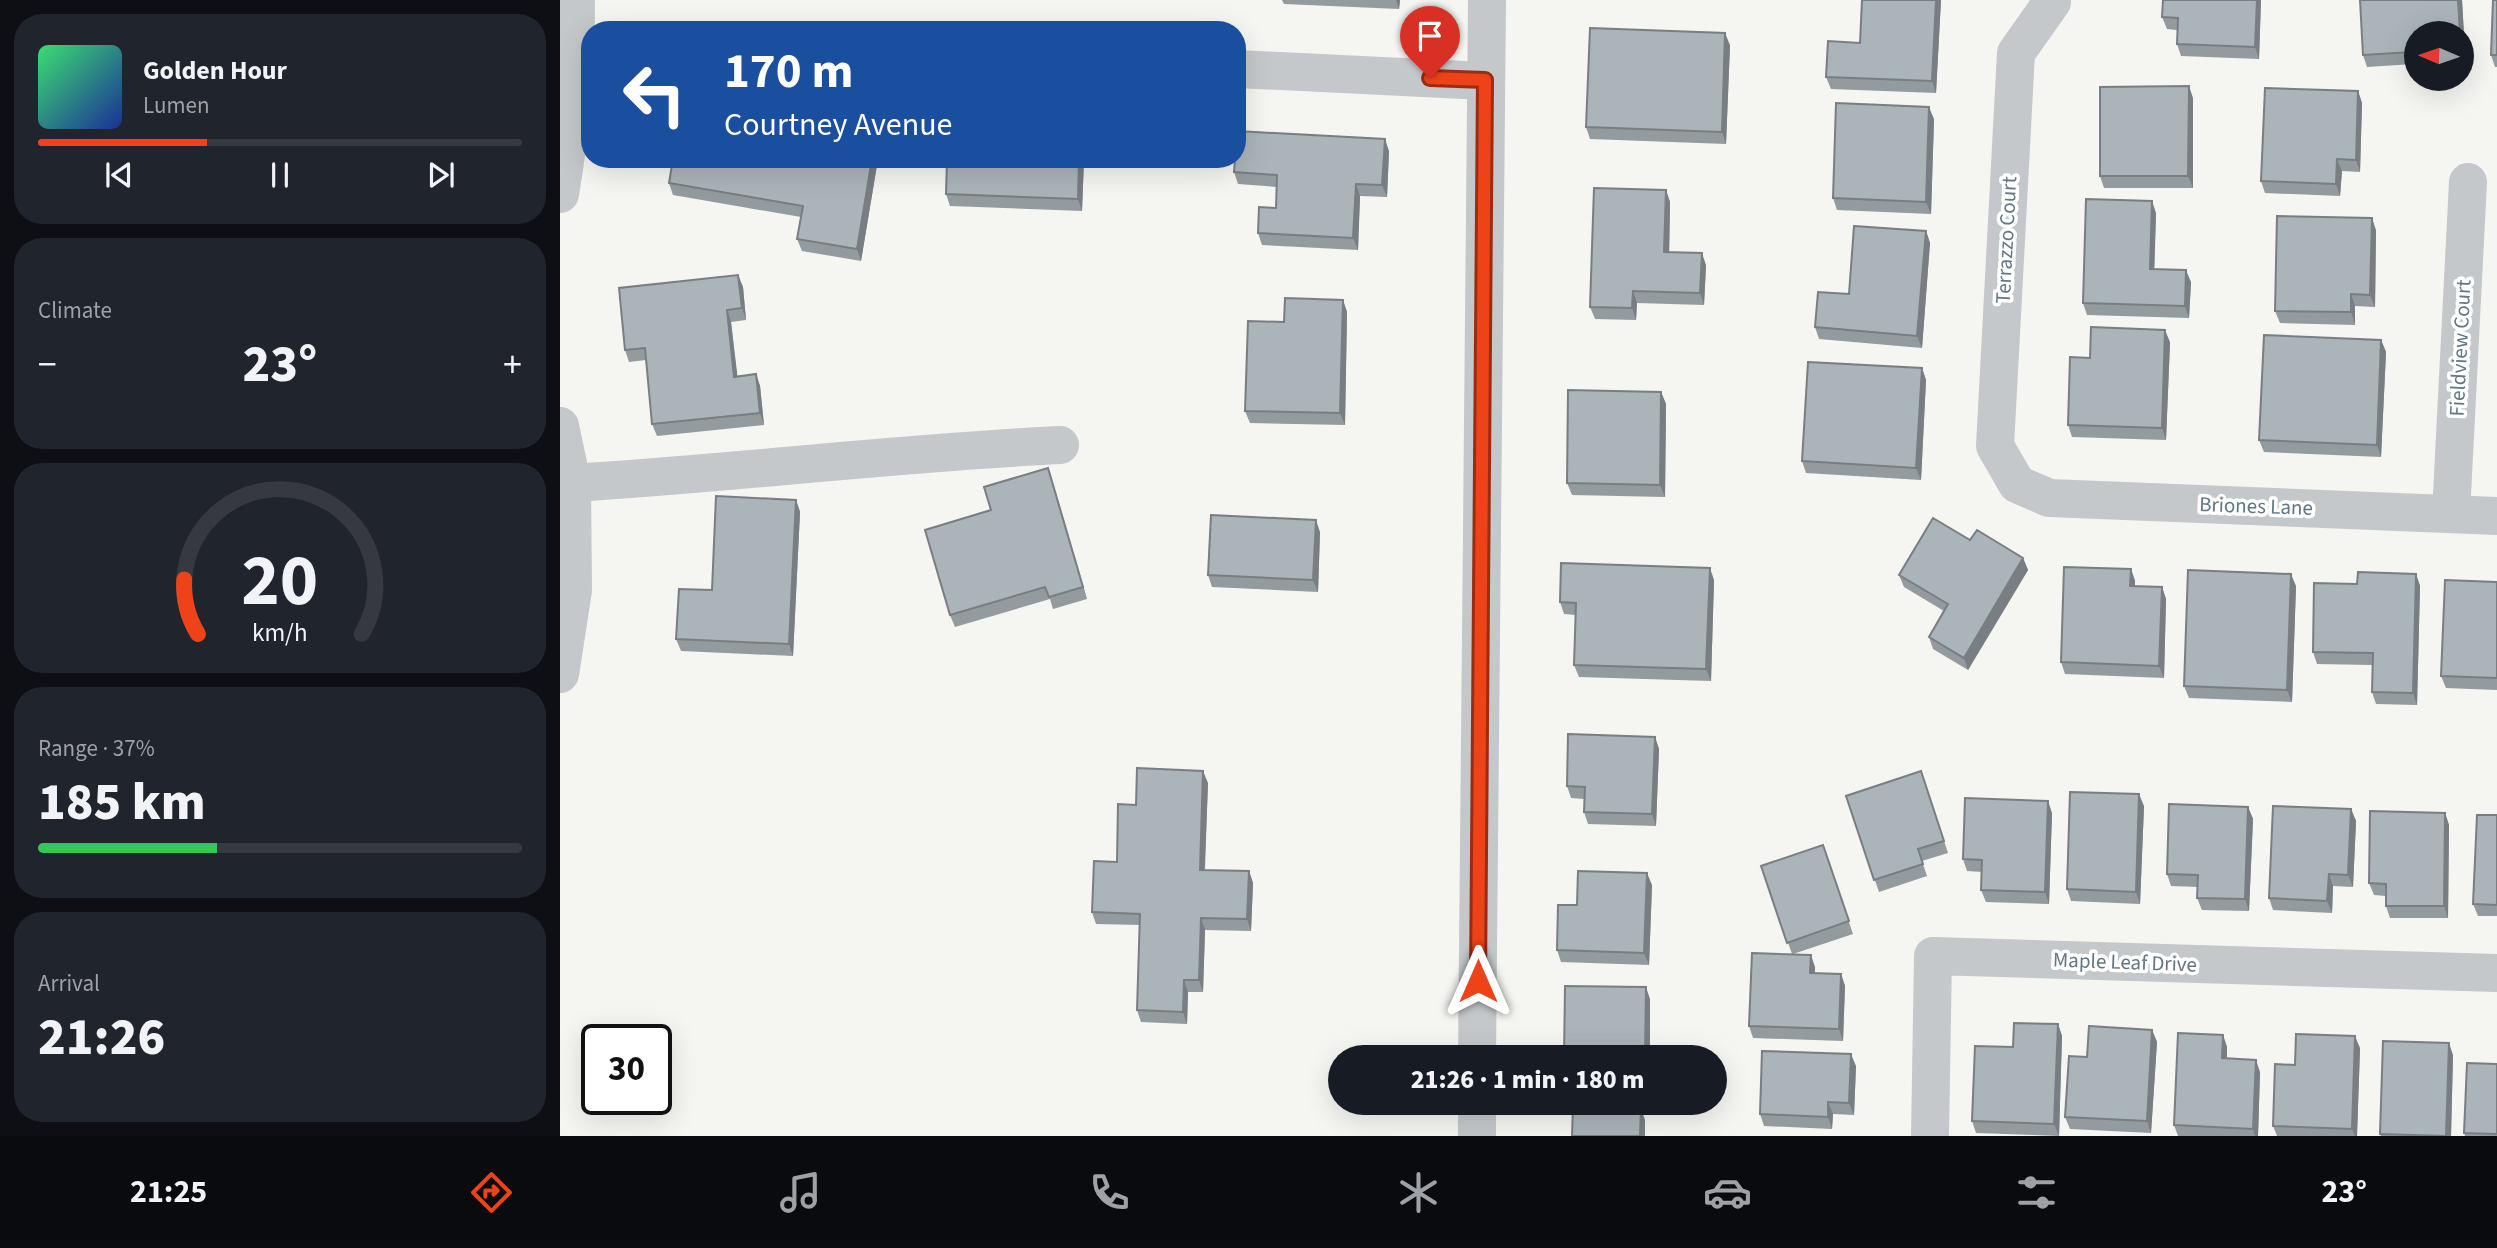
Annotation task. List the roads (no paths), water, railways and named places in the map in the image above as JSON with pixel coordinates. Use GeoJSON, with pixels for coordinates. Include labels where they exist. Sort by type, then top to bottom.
{"type":"FeatureCollection","features":[{"type":"Feature","properties":{"kind":"street"},"geometry":{"type":"LineString","coordinates":[[560,194],[568,151],[576,0]]}},
{"type":"Feature","properties":{"kind":"street"},"geometry":{"type":"LineString","coordinates":[[1477,1045],[1487,0]]}},
{"type":"Feature","properties":{"kind":"street","name":"Terrazzo Court"},"geometry":{"type":"LineString","coordinates":[[2017,484],[1995,446],[2016,53],[2052,2]]}},
{"type":"Feature","properties":{"kind":"street"},"geometry":{"type":"LineString","coordinates":[[1246,69],[1485,80]]}},
{"type":"Feature","properties":{"kind":"street","name":"Fieldview Court"},"geometry":{"type":"LineString","coordinates":[[2451,514],[2468,182]]}},
{"type":"Feature","properties":{"kind":"street"},"geometry":{"type":"LineString","coordinates":[[560,426],[572,483],[573,590],[560,674]]}},
{"type":"Feature","properties":{"kind":"street"},"geometry":{"type":"LineString","coordinates":[[572,483],[986,449],[1060,446]]}},
{"type":"Feature","properties":{"kind":"street","name":"Briones Lane"},"geometry":{"type":"LineString","coordinates":[[2017,484],[2049,498],[2497,516]]}},
{"type":"Feature","properties":{"kind":"street","name":"Maple Leaf Drive"},"geometry":{"type":"LineString","coordinates":[[1930,1136],[1933,956],[2497,973]]}},
{"type":"Feature","properties":{"kind":"street"},"geometry":{"type":"LineString","coordinates":[[1477,1115],[1477,1136]]}}]}
